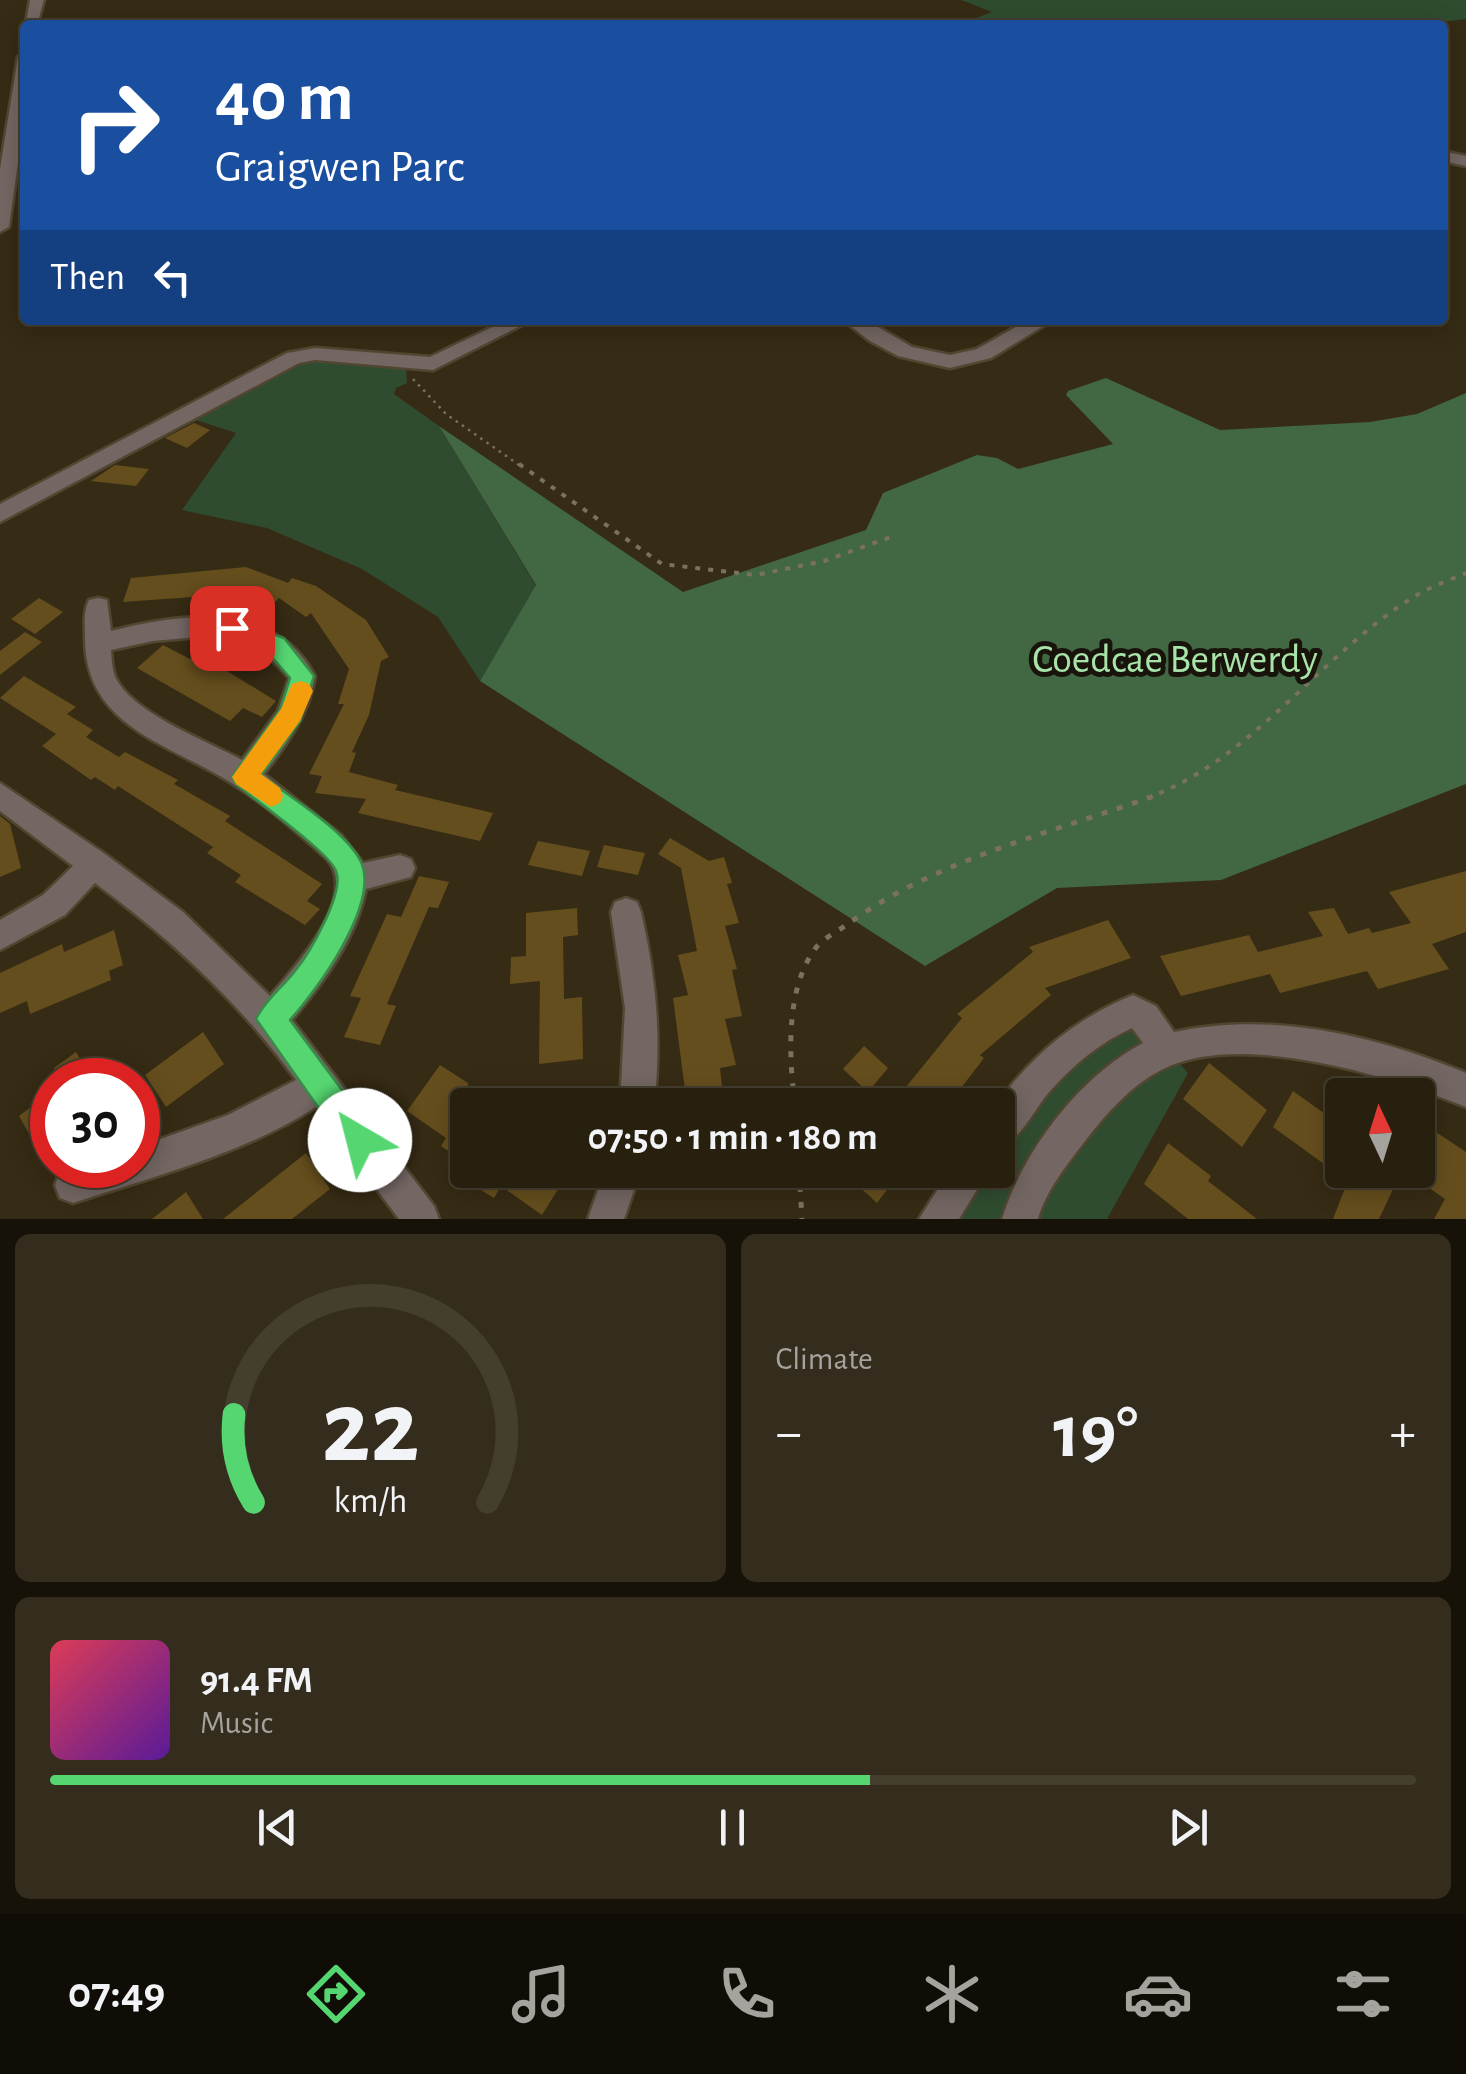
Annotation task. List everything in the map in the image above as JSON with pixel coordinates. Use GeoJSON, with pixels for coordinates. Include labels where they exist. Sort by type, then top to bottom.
{"type":"FeatureCollection","features":[{"type":"Feature","properties":{"kind":"street"},"geometry":{"type":"LineString","coordinates":[[0,227],[20,92]]}},
{"type":"Feature","properties":{"kind":"street"},"geometry":{"type":"LineString","coordinates":[[0,514],[87,464],[294,357],[343,356],[418,366],[442,360],[512,325]]}},
{"type":"Feature","properties":{"kind":"street"},"geometry":{"type":"LineString","coordinates":[[862,325],[901,350],[946,360],[976,355],[1033,325]]}},
{"type":"Feature","properties":{"kind":"street"},"geometry":{"type":"LineString","coordinates":[[98,607],[102,678],[124,706],[245,777],[337,851],[349,866],[351,879],[346,904],[325,948],[307,979],[271,1019]]}},
{"type":"Feature","properties":{"kind":"street"},"geometry":{"type":"LineString","coordinates":[[98,644],[194,625],[232,628],[276,645],[302,676],[301,690],[292,714],[245,777]]}},
{"type":"Feature","properties":{"kind":"street"},"geometry":{"type":"LineString","coordinates":[[0,795],[172,922],[271,1019],[422,1219]]}},
{"type":"Feature","properties":{"kind":"street"},"geometry":{"type":"LineString","coordinates":[[0,936],[54,906],[95,863]]}},
{"type":"Feature","properties":{"kind":"street"},"geometry":{"type":"LineString","coordinates":[[351,879],[400,868]]}},
{"type":"Feature","properties":{"kind":"street"},"geometry":{"type":"LineString","coordinates":[[626,912],[643,1017],[638,1088]]}},
{"type":"Feature","properties":{"kind":"street"},"geometry":{"type":"LineString","coordinates":[[1015,1110],[1051,1064],[1079,1038],[1112,1019],[1133,1012],[1145,1017],[1167,1050]]}},
{"type":"Feature","properties":{"kind":"street"},"geometry":{"type":"LineString","coordinates":[[1026,1216],[1047,1164],[1084,1113],[1144,1063],[1167,1050],[1219,1042],[1331,1046],[1383,1058],[1466,1090]]}},
{"type":"Feature","properties":{"kind":"street"},"geometry":{"type":"LineString","coordinates":[[160,1156],[238,1132],[284,1109],[318,1085]]}},
{"type":"Feature","properties":{"kind":"street"},"geometry":{"type":"LineString","coordinates":[[606,1219],[617,1188]]}},
{"type":"Feature","properties":{"kind":"street"},"geometry":{"type":"LineString","coordinates":[[937,1219],[959,1188]]}},
{"type":"Feature","properties":{"kind":"path"},"geometry":{"type":"LineString","coordinates":[[418,366],[412,381],[446,414],[662,564],[756,575],[824,561],[891,537]]}},
{"type":"Feature","properties":{"kind":"path"},"geometry":{"type":"LineString","coordinates":[[792,1088],[788,1061],[795,998],[815,948],[861,914],[924,878],[1165,792],[1244,740],[1355,642],[1418,595],[1466,573]]}},
{"type":"Feature","properties":{"kind":"path"},"geometry":{"type":"LineString","coordinates":[[800,1188],[802,1219]]}},
{"type":"Feature","properties":{"kind":"green space"},"geometry":{"type":"Polygon","coordinates":[[[961,0],[1466,0],[1466,19],[1448,21],[971,20],[992,12],[961,0]]]}},
{"type":"Feature","properties":{"kind":"green space"},"geometry":{"type":"Polygon","coordinates":[[[316,358],[406,369],[407,383],[396,388],[394,394],[439,426],[536,586],[480,681],[438,617],[362,569],[267,528],[182,510],[236,433],[187,417],[273,370],[316,358]]]}},
{"type":"Feature","properties":{"kind":"green space","name":"Coedcae Berwerdy"},"geometry":{"type":"Polygon","coordinates":[[[1106,378],[1220,430],[1370,422],[1417,414],[1466,393],[1466,784],[1221,880],[1057,888],[925,966],[480,681],[536,585],[439,426],[683,592],[866,530],[883,493],[977,455],[997,458],[1018,469],[1113,444],[1066,395],[1106,378]]]}},
{"type":"Feature","properties":{"kind":"green space"},"geometry":{"type":"Polygon","coordinates":[[[1133,1011],[1188,1073],[1107,1219],[937,1219],[959,1188],[1015,1188],[1015,1117],[1133,1011]]]}},
{"type":"Feature","properties":{"kind":"building"},"geometry":{"type":"Polygon","coordinates":[[[194,423],[210,430],[187,448],[165,438],[194,423]]]}},
{"type":"Feature","properties":{"kind":"building"},"geometry":{"type":"Polygon","coordinates":[[[115,465],[149,469],[136,486],[91,481],[115,465]]]}},
{"type":"Feature","properties":{"kind":"building"},"geometry":{"type":"Polygon","coordinates":[[[246,567],[288,583],[292,578],[316,586],[366,620],[389,657],[381,661],[369,715],[352,752],[356,753],[349,772],[398,785],[395,790],[493,813],[480,841],[358,813],[366,799],[315,793],[322,776],[309,774],[344,704],[338,704],[349,669],[311,613],[306,617],[279,598],[275,602],[249,593],[123,602],[131,578],[246,567]]]}},
{"type":"Feature","properties":{"kind":"building"},"geometry":{"type":"Polygon","coordinates":[[[39,598],[63,612],[35,634],[11,619],[39,598]]]}},
{"type":"Feature","properties":{"kind":"building"},"geometry":{"type":"Polygon","coordinates":[[[25,632],[42,642],[0,675],[0,651],[25,632]]]}},
{"type":"Feature","properties":{"kind":"building"},"geometry":{"type":"Polygon","coordinates":[[[163,645],[190,659],[199,651],[276,701],[262,717],[243,708],[230,721],[137,668],[163,645]]]}},
{"type":"Feature","properties":{"kind":"building"},"geometry":{"type":"Polygon","coordinates":[[[24,676],[76,707],[67,714],[93,730],[86,737],[119,757],[125,752],[178,780],[174,784],[230,816],[225,821],[322,884],[307,901],[320,909],[305,925],[235,882],[241,875],[207,853],[213,847],[118,786],[115,790],[95,777],[91,780],[42,746],[56,734],[0,698],[24,676]]]}},
{"type":"Feature","properties":{"kind":"building"},"geometry":{"type":"Polygon","coordinates":[[[0,816],[10,824],[21,868],[0,877],[0,816]]]}},
{"type":"Feature","properties":{"kind":"building"},"geometry":{"type":"Polygon","coordinates":[[[670,838],[709,861],[724,857],[732,883],[727,884],[739,923],[725,926],[737,969],[732,970],[742,1016],[725,1019],[736,1065],[720,1068],[722,1088],[685,1088],[673,998],[688,995],[678,955],[697,951],[681,868],[658,854],[670,838]]]}},
{"type":"Feature","properties":{"kind":"building"},"geometry":{"type":"Polygon","coordinates":[[[538,841],[590,851],[582,876],[528,865],[538,841]]]}},
{"type":"Feature","properties":{"kind":"building"},"geometry":{"type":"Polygon","coordinates":[[[604,845],[645,853],[638,875],[597,867],[604,845]]]}},
{"type":"Feature","properties":{"kind":"building"},"geometry":{"type":"Polygon","coordinates":[[[1466,871],[1466,932],[1432,944],[1449,969],[1378,989],[1367,971],[1280,993],[1270,974],[1181,996],[1160,956],[1249,935],[1258,952],[1323,936],[1308,912],[1334,908],[1348,934],[1369,928],[1372,933],[1411,923],[1389,892],[1466,871]]]}},
{"type":"Feature","properties":{"kind":"building"},"geometry":{"type":"Polygon","coordinates":[[[419,876],[449,882],[438,908],[429,907],[387,1004],[396,1006],[380,1045],[344,1037],[361,998],[350,996],[387,914],[401,917],[419,876]]]}},
{"type":"Feature","properties":{"kind":"building"},"geometry":{"type":"Polygon","coordinates":[[[577,908],[578,935],[563,937],[564,999],[582,997],[583,1059],[539,1064],[540,981],[510,984],[511,957],[526,956],[526,913],[577,908]]]}},
{"type":"Feature","properties":{"kind":"building"},"geometry":{"type":"Polygon","coordinates":[[[1108,920],[1131,958],[1045,988],[1051,995],[980,1055],[984,1058],[961,1088],[906,1087],[962,1018],[957,1014],[1033,952],[1029,947],[1108,920]]]}},
{"type":"Feature","properties":{"kind":"building"},"geometry":{"type":"Polygon","coordinates":[[[114,930],[123,965],[109,971],[111,980],[30,1014],[27,1001],[0,1013],[0,973],[62,944],[64,952],[114,930]]]}},
{"type":"Feature","properties":{"kind":"building"},"geometry":{"type":"Polygon","coordinates":[[[203,1032],[224,1064],[166,1107],[160,1098],[160,1064],[203,1032]]]}},
{"type":"Feature","properties":{"kind":"building"},"geometry":{"type":"Polygon","coordinates":[[[864,1046],[888,1068],[871,1088],[864,1088],[843,1069],[864,1046]]]}},
{"type":"Feature","properties":{"kind":"building"},"geometry":{"type":"Polygon","coordinates":[[[1209,1063],[1267,1110],[1242,1147],[1183,1099],[1209,1063]]]}},
{"type":"Feature","properties":{"kind":"building"},"geometry":{"type":"Polygon","coordinates":[[[440,1065],[468,1083],[468,1088],[450,1088],[450,1152],[441,1146],[446,1138],[407,1111],[440,1065]]]}},
{"type":"Feature","properties":{"kind":"building"},"geometry":{"type":"Polygon","coordinates":[[[1293,1091],[1325,1114],[1325,1165],[1273,1127],[1293,1091]]]}},
{"type":"Feature","properties":{"kind":"building"},"geometry":{"type":"Polygon","coordinates":[[[30,1108],[30,1135],[19,1116],[30,1108]]]}},
{"type":"Feature","properties":{"kind":"building"},"geometry":{"type":"Polygon","coordinates":[[[1435,1131],[1466,1152],[1466,1219],[1434,1219],[1445,1199],[1429,1188],[1435,1188],[1435,1131]]]}},
{"type":"Feature","properties":{"kind":"building"},"geometry":{"type":"Polygon","coordinates":[[[1168,1143],[1257,1219],[1188,1219],[1144,1184],[1168,1143]]]}},
{"type":"Feature","properties":{"kind":"building"},"geometry":{"type":"Polygon","coordinates":[[[306,1153],[330,1189],[292,1219],[223,1219],[306,1153]]]}},
{"type":"Feature","properties":{"kind":"building"},"geometry":{"type":"Polygon","coordinates":[[[478,1188],[500,1188],[494,1198],[478,1188]]]}},
{"type":"Feature","properties":{"kind":"building"},"geometry":{"type":"Polygon","coordinates":[[[504,1188],[559,1188],[542,1215],[504,1188]]]}},
{"type":"Feature","properties":{"kind":"building"},"geometry":{"type":"Polygon","coordinates":[[[861,1188],[888,1188],[877,1203],[861,1188]]]}},
{"type":"Feature","properties":{"kind":"building"},"geometry":{"type":"Polygon","coordinates":[[[1345,1188],[1394,1188],[1379,1219],[1333,1219],[1345,1188]]]}},
{"type":"Feature","properties":{"kind":"building"},"geometry":{"type":"Polygon","coordinates":[[[186,1192],[203,1219],[152,1219],[186,1192]]]}},
{"type":"Feature","properties":{"kind":"slow traffic"},"geometry":{"type":"LineString","coordinates":[[271,796],[245,777],[292,714],[301,691]]}},
{"type":"Feature","properties":{"kind":"route"},"geometry":{"type":"LineString","coordinates":[[232,628],[276,645],[302,676],[292,714],[245,777],[337,851],[349,866],[351,879],[346,904],[325,948],[307,979],[271,1019],[360,1140]]}}]}
